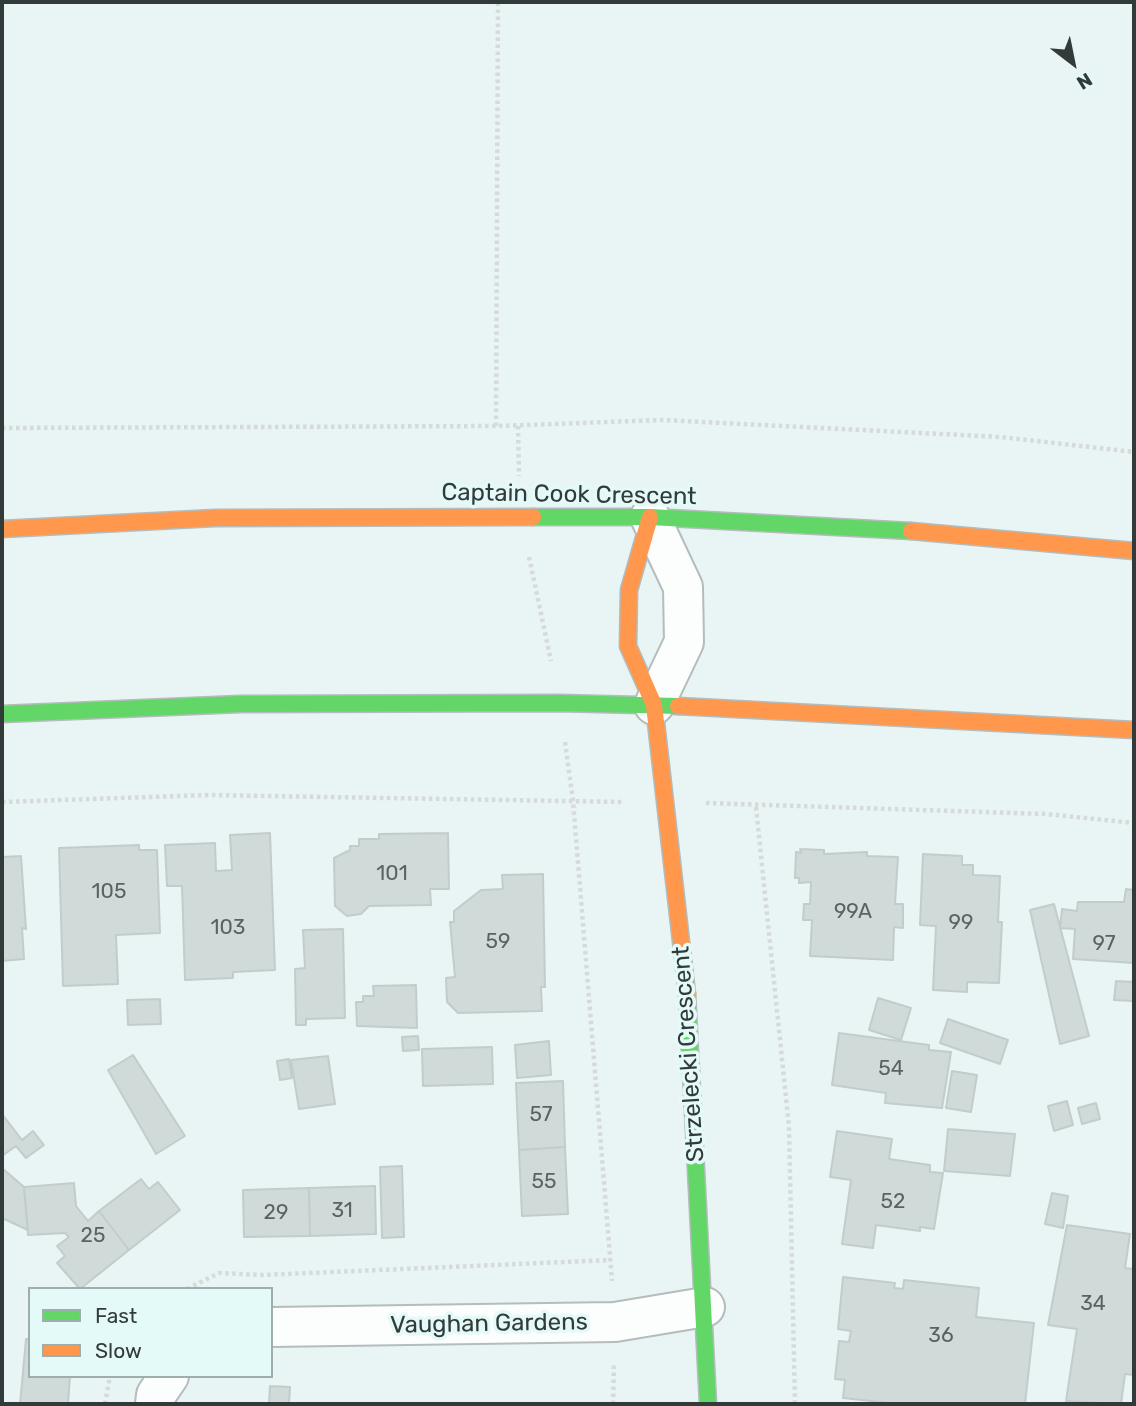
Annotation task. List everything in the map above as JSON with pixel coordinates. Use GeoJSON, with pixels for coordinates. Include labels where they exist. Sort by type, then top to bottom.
{"type":"FeatureCollection","features":[{"type":"Feature","properties":{"kind":"main road","name":"Captain Cook Crescent"},"geometry":{"type":"LineString","coordinates":[[2,529],[215,518],[520,515],[650,517],[941,533],[1134,551]]}},
{"type":"Feature","properties":{"kind":"main road","name":"Strzelecki Crescent"},"geometry":{"type":"LineString","coordinates":[[650,517],[629,590],[628,646],[654,705],[690,1020],[708,1404]]}},
{"type":"Feature","properties":{"kind":"main road"},"geometry":{"type":"LineString","coordinates":[[2,714],[240,704],[559,703],[654,705],[1134,730]]}},
{"type":"Feature","properties":{"kind":"street"},"geometry":{"type":"LineString","coordinates":[[650,517],[684,587],[684,642],[654,705]]}},
{"type":"Feature","properties":{"kind":"street","name":"Vaughan Gardens"},"geometry":{"type":"LineString","coordinates":[[273,1326],[615,1322],[705,1307]]}},
{"type":"Feature","properties":{"kind":"street"},"geometry":{"type":"LineString","coordinates":[[155,1404],[156,1395],[168,1378]]}},
{"type":"Feature","properties":{"kind":"path"},"geometry":{"type":"LineString","coordinates":[[496,426],[498,2]]}},
{"type":"Feature","properties":{"kind":"path"},"geometry":{"type":"LineString","coordinates":[[2,428],[518,426],[663,420],[1001,437],[1134,452]]}},
{"type":"Feature","properties":{"kind":"path"},"geometry":{"type":"LineString","coordinates":[[518,426],[520,515],[559,703],[573,801],[615,1322]]}},
{"type":"Feature","properties":{"kind":"path"},"geometry":{"type":"LineString","coordinates":[[2,802],[209,795],[632,802]]}},
{"type":"Feature","properties":{"kind":"path"},"geometry":{"type":"LineString","coordinates":[[796,1404],[789,1127],[757,807],[1046,814],[1134,823]]}},
{"type":"Feature","properties":{"kind":"path"},"geometry":{"type":"LineString","coordinates":[[191,1287],[219,1273],[263,1275],[611,1260]]}},
{"type":"Feature","properties":{"kind":"path"},"geometry":{"type":"LineString","coordinates":[[105,1404],[110,1378]]}},
{"type":"Feature","properties":{"kind":"building"},"geometry":{"type":"Polygon","coordinates":[[[270,833],[275,970],[233,972],[233,978],[185,980],[182,886],[167,886],[165,845],[215,843],[216,871],[232,870],[230,835],[270,833]]]}},
{"type":"Feature","properties":{"kind":"building"},"geometry":{"type":"Polygon","coordinates":[[[448,833],[449,889],[430,889],[431,905],[369,906],[361,914],[347,916],[335,906],[334,858],[350,850],[350,846],[359,846],[359,839],[379,839],[379,834],[448,833]]]}},
{"type":"Feature","properties":{"kind":"building"},"geometry":{"type":"Polygon","coordinates":[[[139,845],[139,850],[157,850],[160,933],[116,935],[118,984],[63,986],[59,848],[139,845]]]}},
{"type":"Feature","properties":{"kind":"building"},"geometry":{"type":"Polygon","coordinates":[[[800,849],[824,850],[824,854],[867,852],[867,856],[898,857],[895,904],[903,904],[903,928],[894,927],[893,960],[810,956],[812,920],[803,920],[804,904],[810,904],[811,882],[799,883],[799,878],[795,878],[796,852],[801,853],[800,849]]]}},
{"type":"Feature","properties":{"kind":"building"},"geometry":{"type":"Polygon","coordinates":[[[923,854],[962,856],[962,865],[973,865],[973,875],[1000,876],[998,922],[1002,922],[999,983],[967,982],[967,992],[933,990],[936,926],[920,925],[923,854]]]}},
{"type":"Feature","properties":{"kind":"building"},"geometry":{"type":"Polygon","coordinates":[[[21,856],[26,929],[22,928],[24,959],[2,961],[2,857],[21,856]]]}},
{"type":"Feature","properties":{"kind":"building"},"geometry":{"type":"Polygon","coordinates":[[[543,874],[545,987],[541,987],[542,1011],[458,1013],[447,1002],[446,978],[455,977],[450,922],[454,922],[454,911],[481,890],[503,889],[502,875],[543,874]]]}},
{"type":"Feature","properties":{"kind":"building"},"geometry":{"type":"Polygon","coordinates":[[[1126,889],[1134,890],[1134,963],[1073,959],[1075,929],[1060,928],[1062,909],[1077,911],[1078,902],[1124,902],[1126,889]]]}},
{"type":"Feature","properties":{"kind":"building"},"geometry":{"type":"Polygon","coordinates":[[[1054,904],[1089,1036],[1060,1044],[1030,910],[1054,904]]]}},
{"type":"Feature","properties":{"kind":"building"},"geometry":{"type":"Polygon","coordinates":[[[343,929],[345,1018],[306,1019],[306,1025],[296,1025],[295,969],[305,968],[303,930],[343,929]]]}},
{"type":"Feature","properties":{"kind":"building"},"geometry":{"type":"Polygon","coordinates":[[[1116,981],[1134,982],[1134,1001],[1114,1000],[1116,981]]]}},
{"type":"Feature","properties":{"kind":"building"},"geometry":{"type":"Polygon","coordinates":[[[416,985],[417,1028],[357,1026],[356,1002],[363,1002],[363,996],[374,996],[373,986],[416,985]]]}},
{"type":"Feature","properties":{"kind":"building"},"geometry":{"type":"Polygon","coordinates":[[[878,998],[911,1008],[901,1040],[869,1030],[878,998]]]}},
{"type":"Feature","properties":{"kind":"building"},"geometry":{"type":"Polygon","coordinates":[[[160,999],[161,1024],[128,1025],[127,1000],[160,999]]]}},
{"type":"Feature","properties":{"kind":"building"},"geometry":{"type":"Polygon","coordinates":[[[948,1019],[1008,1040],[1000,1064],[940,1043],[948,1019]]]}},
{"type":"Feature","properties":{"kind":"building"},"geometry":{"type":"Polygon","coordinates":[[[839,1033],[929,1045],[929,1050],[951,1052],[942,1108],[885,1103],[886,1093],[832,1085],[839,1033]]]}},
{"type":"Feature","properties":{"kind":"building"},"geometry":{"type":"Polygon","coordinates":[[[418,1036],[419,1050],[403,1051],[402,1037],[418,1036]]]}},
{"type":"Feature","properties":{"kind":"building"},"geometry":{"type":"Polygon","coordinates":[[[549,1041],[551,1075],[517,1078],[515,1045],[549,1041]]]}},
{"type":"Feature","properties":{"kind":"building"},"geometry":{"type":"Polygon","coordinates":[[[492,1047],[493,1084],[423,1086],[422,1049],[492,1047]]]}},
{"type":"Feature","properties":{"kind":"building"},"geometry":{"type":"Polygon","coordinates":[[[133,1055],[185,1136],[156,1154],[108,1070],[133,1055]]]}},
{"type":"Feature","properties":{"kind":"building"},"geometry":{"type":"Polygon","coordinates":[[[328,1056],[335,1104],[299,1109],[291,1060],[328,1056]]]}},
{"type":"Feature","properties":{"kind":"building"},"geometry":{"type":"Polygon","coordinates":[[[289,1059],[292,1078],[280,1080],[277,1061],[289,1059]]]}},
{"type":"Feature","properties":{"kind":"building"},"geometry":{"type":"Polygon","coordinates":[[[952,1071],[977,1075],[971,1112],[946,1108],[952,1071]]]}},
{"type":"Feature","properties":{"kind":"building"},"geometry":{"type":"Polygon","coordinates":[[[563,1081],[565,1147],[519,1150],[516,1083],[563,1081]]]}},
{"type":"Feature","properties":{"kind":"building"},"geometry":{"type":"Polygon","coordinates":[[[1067,1101],[1073,1125],[1054,1131],[1048,1106],[1067,1101]]]}},
{"type":"Feature","properties":{"kind":"building"},"geometry":{"type":"Polygon","coordinates":[[[1096,1103],[1100,1119],[1082,1124],[1078,1108],[1096,1103]]]}},
{"type":"Feature","properties":{"kind":"building"},"geometry":{"type":"Polygon","coordinates":[[[2,1114],[22,1140],[33,1131],[44,1145],[26,1158],[16,1146],[2,1156],[2,1114]]]}},
{"type":"Feature","properties":{"kind":"building"},"geometry":{"type":"Polygon","coordinates":[[[948,1129],[1015,1134],[1010,1176],[944,1171],[948,1129]]]}},
{"type":"Feature","properties":{"kind":"building"},"geometry":{"type":"Polygon","coordinates":[[[837,1131],[892,1139],[889,1159],[930,1165],[930,1172],[943,1173],[934,1229],[920,1227],[920,1231],[876,1225],[873,1248],[842,1244],[851,1180],[830,1177],[837,1131]]]}},
{"type":"Feature","properties":{"kind":"building"},"geometry":{"type":"Polygon","coordinates":[[[565,1147],[568,1214],[522,1216],[519,1150],[565,1147]]]}},
{"type":"Feature","properties":{"kind":"building"},"geometry":{"type":"Polygon","coordinates":[[[402,1166],[404,1237],[382,1238],[380,1167],[402,1166]]]}},
{"type":"Feature","properties":{"kind":"building"},"geometry":{"type":"Polygon","coordinates":[[[2,1168],[24,1187],[28,1230],[2,1218],[2,1168]]]}},
{"type":"Feature","properties":{"kind":"building"},"geometry":{"type":"Polygon","coordinates":[[[141,1179],[149,1189],[158,1182],[180,1210],[129,1250],[99,1211],[141,1179]]]}},
{"type":"Feature","properties":{"kind":"building"},"geometry":{"type":"Polygon","coordinates":[[[74,1183],[76,1206],[88,1221],[99,1211],[129,1250],[83,1287],[78,1287],[57,1263],[65,1256],[57,1246],[69,1237],[65,1233],[28,1235],[24,1187],[74,1183]]]}},
{"type":"Feature","properties":{"kind":"building"},"geometry":{"type":"Polygon","coordinates":[[[375,1186],[376,1234],[310,1236],[309,1188],[375,1186]]]}},
{"type":"Feature","properties":{"kind":"building"},"geometry":{"type":"Polygon","coordinates":[[[309,1188],[310,1236],[244,1237],[243,1190],[309,1188]]]}},
{"type":"Feature","properties":{"kind":"building"},"geometry":{"type":"Polygon","coordinates":[[[1052,1193],[1068,1196],[1063,1228],[1045,1224],[1052,1193]]]}},
{"type":"Feature","properties":{"kind":"building"},"geometry":{"type":"Polygon","coordinates":[[[1067,1225],[1130,1234],[1125,1268],[1134,1269],[1134,1375],[1125,1374],[1121,1404],[1066,1401],[1077,1329],[1048,1325],[1067,1225]]]}},
{"type":"Feature","properties":{"kind":"building"},"geometry":{"type":"Polygon","coordinates":[[[843,1277],[895,1283],[894,1288],[903,1289],[904,1280],[979,1288],[976,1317],[1034,1323],[1025,1404],[899,1404],[843,1398],[845,1380],[835,1379],[839,1341],[849,1342],[851,1331],[838,1329],[843,1277]]]}},
{"type":"Feature","properties":{"kind":"building"},"geometry":{"type":"Polygon","coordinates":[[[28,1339],[28,1378],[70,1378],[68,1404],[20,1404],[28,1339]]]}},
{"type":"Feature","properties":{"kind":"building"},"geometry":{"type":"Polygon","coordinates":[[[270,1386],[290,1387],[289,1404],[269,1404],[270,1386]]]}},
{"type":"Feature","properties":{"kind":"traffic: fast"},"geometry":{"type":"LineString","coordinates":[[533,517],[650,517],[911,531]]}},
{"type":"Feature","properties":{"kind":"traffic: fast"},"geometry":{"type":"LineString","coordinates":[[2,714],[240,704],[559,703],[678,706]]}},
{"type":"Feature","properties":{"kind":"traffic: fast"},"geometry":{"type":"LineString","coordinates":[[687,994],[708,1404]]}},
{"type":"Feature","properties":{"kind":"traffic: slow"},"geometry":{"type":"LineString","coordinates":[[2,529],[215,518],[533,517]]}},
{"type":"Feature","properties":{"kind":"traffic: slow"},"geometry":{"type":"LineString","coordinates":[[650,517],[629,590],[628,646],[654,705],[687,994]]}},
{"type":"Feature","properties":{"kind":"traffic: slow"},"geometry":{"type":"LineString","coordinates":[[911,531],[1134,551]]}},
{"type":"Feature","properties":{"kind":"traffic: slow"},"geometry":{"type":"LineString","coordinates":[[678,706],[1134,730]]}}]}
